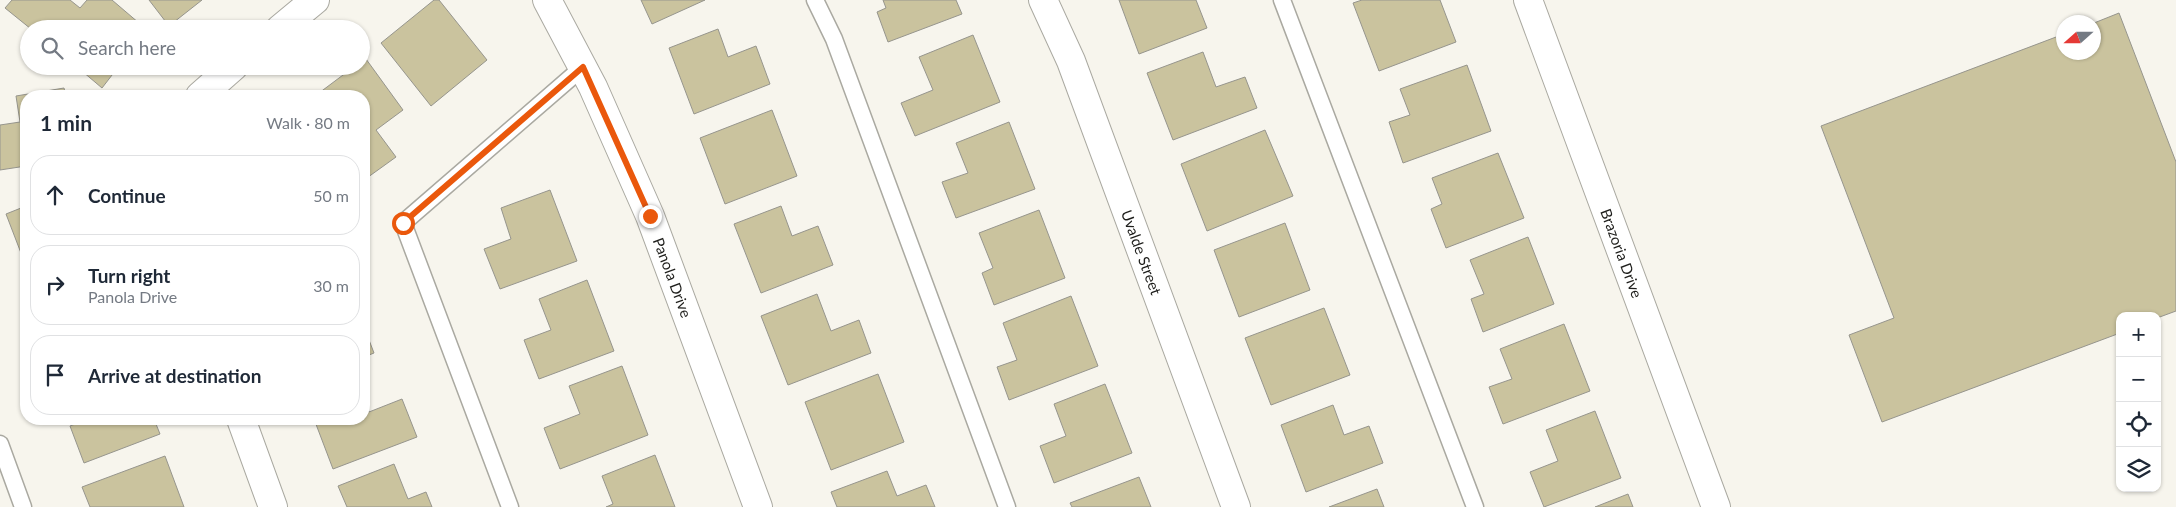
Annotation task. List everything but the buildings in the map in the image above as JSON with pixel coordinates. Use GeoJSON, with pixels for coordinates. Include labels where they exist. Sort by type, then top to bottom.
{"type":"FeatureCollection","features":[{"type":"Feature","properties":{"kind":"street"},"geometry":{"type":"LineString","coordinates":[[291,20],[315,0]]}},
{"type":"Feature","properties":{"kind":"street","name":"Panola Drive"},"geometry":{"type":"LineString","coordinates":[[547,0],[583,67],[650,216],[758,507]]}},
{"type":"Feature","properties":{"kind":"street","name":"Uvalde Street"},"geometry":{"type":"LineString","coordinates":[[1043,0],[1071,61],[1236,507]]}},
{"type":"Feature","properties":{"kind":"street","name":"Brazoria Drive"},"geometry":{"type":"LineString","coordinates":[[1528,0],[1716,507]]}},
{"type":"Feature","properties":{"kind":"street"},"geometry":{"type":"LineString","coordinates":[[207,90],[224,75]]}},
{"type":"Feature","properties":{"kind":"street"},"geometry":{"type":"LineString","coordinates":[[243,425],[273,507]]}},
{"type":"Feature","properties":{"kind":"lane"},"geometry":{"type":"LineString","coordinates":[[815,0],[834,39],[1007,507]]}},
{"type":"Feature","properties":{"kind":"lane"},"geometry":{"type":"LineString","coordinates":[[1282,0],[1475,507]]}},
{"type":"Feature","properties":{"kind":"lane"},"geometry":{"type":"LineString","coordinates":[[510,507],[403,223],[583,67]]}},
{"type":"Feature","properties":{"kind":"lane"},"geometry":{"type":"LineString","coordinates":[[0,444],[23,507]]}},
{"type":"Feature","properties":{"kind":"route"},"geometry":{"type":"LineString","coordinates":[[403,223],[583,67],[650,216]]}}]}
